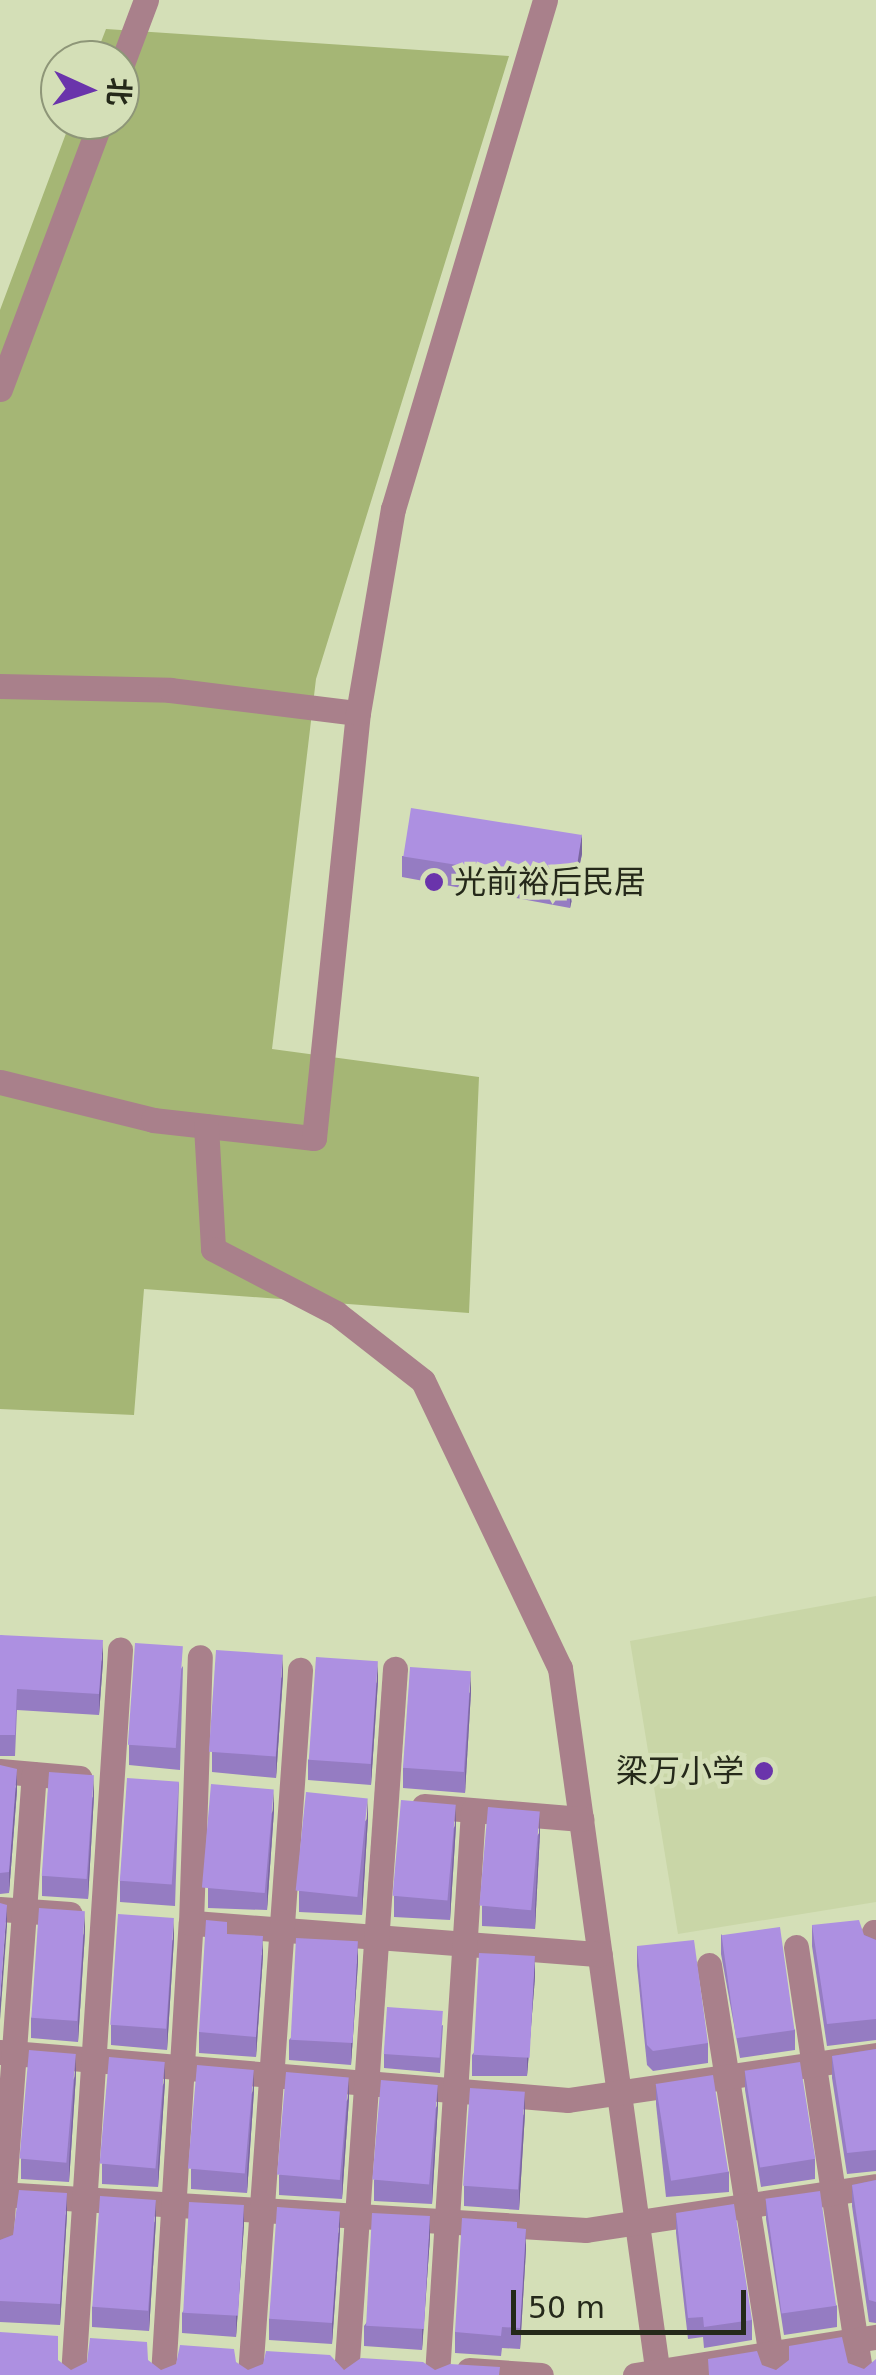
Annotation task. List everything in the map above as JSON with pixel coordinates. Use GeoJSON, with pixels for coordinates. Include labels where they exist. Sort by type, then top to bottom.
{"type":"FeatureCollection","features":[{"type":"Feature","properties":{"kind":"lane"},"geometry":{"type":"LineString","coordinates":[[131,40],[146,0]]}},
{"type":"Feature","properties":{"kind":"lane"},"geometry":{"type":"LineString","coordinates":[[0,1082],[153,1120],[314,1138],[358,712],[393,509],[545,0]]}},
{"type":"Feature","properties":{"kind":"lane"},"geometry":{"type":"LineString","coordinates":[[0,389],[93,140]]}},
{"type":"Feature","properties":{"kind":"lane"},"geometry":{"type":"LineString","coordinates":[[0,686],[170,690],[358,712]]}},
{"type":"Feature","properties":{"kind":"lane"},"geometry":{"type":"LineString","coordinates":[[206,1126],[213,1249],[336,1313],[423,1381],[560,1668],[637,2222],[650,2374],[772,2364],[866,2339]]}},
{"type":"Feature","properties":{"kind":"lane"},"geometry":{"type":"LineString","coordinates":[[73,2375],[66,2342],[84,2200],[120,1650]]}},
{"type":"Feature","properties":{"kind":"lane"},"geometry":{"type":"LineString","coordinates":[[163,2375],[192,1923],[207,1789],[200,1657]]}},
{"type":"Feature","properties":{"kind":"lane"},"geometry":{"type":"LineString","coordinates":[[395,1669],[377,1802],[377,1937],[357,2216],[341,2365],[527,2374]]}},
{"type":"Feature","properties":{"kind":"lane"},"geometry":{"type":"LineString","coordinates":[[66,2342],[208,2352],[257,2362],[262,2210],[300,1670]]}},
{"type":"Feature","properties":{"kind":"lane"},"geometry":{"type":"LineString","coordinates":[[0,1772],[207,1789]]}},
{"type":"Feature","properties":{"kind":"lane"},"geometry":{"type":"LineString","coordinates":[[0,2246],[12,1910],[34,1774]]}},
{"type":"Feature","properties":{"kind":"lane"},"geometry":{"type":"LineString","coordinates":[[377,1802],[581,1820]]}},
{"type":"Feature","properties":{"kind":"lane"},"geometry":{"type":"LineString","coordinates":[[437,2371],[473,1810]]}},
{"type":"Feature","properties":{"kind":"lane"},"geometry":{"type":"LineString","coordinates":[[12,1910],[600,1954]]}},
{"type":"Feature","properties":{"kind":"lane"},"geometry":{"type":"LineString","coordinates":[[796,1947],[833,2193],[866,2339],[861,2375]]}},
{"type":"Feature","properties":{"kind":"lane"},"geometry":{"type":"LineString","coordinates":[[710,1965],[772,2364]]}},
{"type":"Feature","properties":{"kind":"lane"},"geometry":{"type":"LineString","coordinates":[[7,2052],[568,2100],[876,2055]]}},
{"type":"Feature","properties":{"kind":"lane"},"geometry":{"type":"LineString","coordinates":[[2,2194],[586,2230],[876,2186]]}},
{"type":"Feature","properties":{"kind":"shaded area"},"geometry":{"type":"Polygon","coordinates":[[[106,29],[509,56],[316,679],[272,1049],[479,1077],[469,1313],[144,1289],[134,1415],[0,1409],[0,310],[64,140],[140,140],[140,40],[102,40],[106,29]]]}},
{"type":"Feature","properties":{"kind":"shaded area","name":"梁万小学"},"geometry":{"type":"Polygon","coordinates":[[[876,1596],[876,1902],[678,1934],[630,1641],[876,1596]]]}},
{"type":"Feature","properties":{"kind":"building"},"geometry":{"type":"Polygon","coordinates":[[[411,808],[582,835],[574,883],[403,856],[411,808]]]}},
{"type":"Feature","properties":{"kind":"building"},"geometry":{"type":"Polygon","coordinates":[[[0,1635],[103,1640],[99,1694],[17,1689],[15,1735],[0,1735],[0,1635]]]}},
{"type":"Feature","properties":{"kind":"building"},"geometry":{"type":"Polygon","coordinates":[[[135,1643],[183,1646],[176,1748],[128,1745],[135,1643]]]}},
{"type":"Feature","properties":{"kind":"building"},"geometry":{"type":"Polygon","coordinates":[[[216,1650],[283,1655],[276,1756],[209,1752],[216,1650]]]}},
{"type":"Feature","properties":{"kind":"building"},"geometry":{"type":"Polygon","coordinates":[[[316,1657],[378,1661],[371,1764],[309,1760],[316,1657]]]}},
{"type":"Feature","properties":{"kind":"building"},"geometry":{"type":"Polygon","coordinates":[[[410,1667],[471,1671],[464,1772],[403,1768],[410,1667]]]}},
{"type":"Feature","properties":{"kind":"building"},"geometry":{"type":"Polygon","coordinates":[[[0,1765],[17,1769],[9,1872],[0,1873],[0,1765]]]}},
{"type":"Feature","properties":{"kind":"building"},"geometry":{"type":"Polygon","coordinates":[[[49,1772],[94,1775],[87,1879],[42,1876],[49,1772]]]}},
{"type":"Feature","properties":{"kind":"building"},"geometry":{"type":"Polygon","coordinates":[[[127,1778],[179,1782],[172,1884],[120,1881],[127,1778]]]}},
{"type":"Feature","properties":{"kind":"building"},"geometry":{"type":"Polygon","coordinates":[[[211,1784],[274,1789],[265,1893],[202,1888],[211,1784]]]}},
{"type":"Feature","properties":{"kind":"building"},"geometry":{"type":"Polygon","coordinates":[[[306,1792],[368,1798],[357,1897],[296,1890],[306,1792]]]}},
{"type":"Feature","properties":{"kind":"building"},"geometry":{"type":"Polygon","coordinates":[[[401,1800],[456,1805],[447,1900],[393,1896],[401,1800]]]}},
{"type":"Feature","properties":{"kind":"building"},"geometry":{"type":"Polygon","coordinates":[[[488,1807],[540,1812],[531,1910],[479,1906],[488,1807]]]}},
{"type":"Feature","properties":{"kind":"building"},"geometry":{"type":"Polygon","coordinates":[[[0,1903],[7,1905],[0,1999],[0,1903]]]}},
{"type":"Feature","properties":{"kind":"building"},"geometry":{"type":"Polygon","coordinates":[[[39,1908],[85,1911],[77,2021],[31,2018],[39,1908]]]}},
{"type":"Feature","properties":{"kind":"building"},"geometry":{"type":"Polygon","coordinates":[[[118,1914],[174,1918],[166,2029],[110,2025],[118,1914]]]}},
{"type":"Feature","properties":{"kind":"building"},"geometry":{"type":"Polygon","coordinates":[[[206,1920],[227,1922],[227,1934],[263,1936],[256,2037],[199,2032],[206,1920]]]}},
{"type":"Feature","properties":{"kind":"building"},"geometry":{"type":"Polygon","coordinates":[[[859,1920],[864,1935],[876,1940],[876,2019],[827,2024],[812,1925],[859,1920]]]}},
{"type":"Feature","properties":{"kind":"building"},"geometry":{"type":"Polygon","coordinates":[[[780,1927],[794,2030],[736,2038],[722,1935],[780,1927]]]}},
{"type":"Feature","properties":{"kind":"building"},"geometry":{"type":"Polygon","coordinates":[[[296,1938],[358,1941],[353,2043],[291,2040],[296,1938]]]}},
{"type":"Feature","properties":{"kind":"building"},"geometry":{"type":"Polygon","coordinates":[[[694,1940],[708,2043],[653,2051],[647,2045],[637,1946],[694,1940]]]}},
{"type":"Feature","properties":{"kind":"building"},"geometry":{"type":"Polygon","coordinates":[[[479,1953],[535,1956],[530,2058],[474,2055],[479,1953]]]}},
{"type":"Feature","properties":{"kind":"building"},"geometry":{"type":"Polygon","coordinates":[[[387,2007],[443,2011],[440,2058],[384,2054],[387,2007]]]}},
{"type":"Feature","properties":{"kind":"building"},"geometry":{"type":"Polygon","coordinates":[[[876,2049],[876,2150],[847,2153],[832,2056],[876,2049]]]}},
{"type":"Feature","properties":{"kind":"building"},"geometry":{"type":"Polygon","coordinates":[[[29,2050],[76,2054],[66,2163],[20,2159],[29,2050]]]}},
{"type":"Feature","properties":{"kind":"building"},"geometry":{"type":"Polygon","coordinates":[[[109,2057],[165,2062],[155,2168],[100,2164],[109,2057]]]}},
{"type":"Feature","properties":{"kind":"building"},"geometry":{"type":"Polygon","coordinates":[[[800,2062],[815,2159],[760,2168],[745,2071],[800,2062]]]}},
{"type":"Feature","properties":{"kind":"building"},"geometry":{"type":"Polygon","coordinates":[[[197,2065],[254,2070],[245,2174],[188,2169],[197,2065]]]}},
{"type":"Feature","properties":{"kind":"building"},"geometry":{"type":"Polygon","coordinates":[[[286,2072],[349,2077],[340,2180],[277,2175],[286,2072]]]}},
{"type":"Feature","properties":{"kind":"building"},"geometry":{"type":"Polygon","coordinates":[[[713,2075],[728,2172],[671,2181],[656,2084],[713,2075]]]}},
{"type":"Feature","properties":{"kind":"building"},"geometry":{"type":"Polygon","coordinates":[[[381,2080],[438,2085],[429,2185],[372,2180],[381,2080]]]}},
{"type":"Feature","properties":{"kind":"building"},"geometry":{"type":"Polygon","coordinates":[[[470,2088],[525,2092],[518,2190],[463,2186],[470,2088]]]}},
{"type":"Feature","properties":{"kind":"building"},"geometry":{"type":"Polygon","coordinates":[[[876,2180],[876,2302],[869,2300],[852,2185],[876,2180]]]}},
{"type":"Feature","properties":{"kind":"building"},"geometry":{"type":"Polygon","coordinates":[[[19,2190],[67,2193],[60,2304],[0,2301],[0,2240],[13,2235],[19,2190]]]}},
{"type":"Feature","properties":{"kind":"building"},"geometry":{"type":"Polygon","coordinates":[[[820,2191],[836,2306],[782,2314],[766,2199],[820,2191]]]}},
{"type":"Feature","properties":{"kind":"building"},"geometry":{"type":"Polygon","coordinates":[[[100,2196],[156,2200],[148,2311],[92,2307],[100,2196]]]}},
{"type":"Feature","properties":{"kind":"building"},"geometry":{"type":"Polygon","coordinates":[[[189,2202],[244,2205],[238,2316],[183,2313],[189,2202]]]}},
{"type":"Feature","properties":{"kind":"building"},"geometry":{"type":"Polygon","coordinates":[[[734,2204],[752,2320],[704,2327],[703,2317],[688,2318],[676,2213],[734,2204]]]}},
{"type":"Feature","properties":{"kind":"building"},"geometry":{"type":"Polygon","coordinates":[[[277,2207],[340,2211],[332,2323],[269,2319],[277,2207]]]}},
{"type":"Feature","properties":{"kind":"building"},"geometry":{"type":"Polygon","coordinates":[[[372,2213],[430,2216],[424,2329],[366,2326],[372,2213]]]}},
{"type":"Feature","properties":{"kind":"building"},"geometry":{"type":"Polygon","coordinates":[[[462,2218],[517,2222],[517,2228],[526,2229],[520,2328],[502,2327],[501,2336],[455,2332],[462,2218]]]}},
{"type":"Feature","properties":{"kind":"building"},"geometry":{"type":"Polygon","coordinates":[[[0,2332],[58,2336],[58,2360],[71,2370],[87,2362],[90,2338],[147,2342],[148,2360],[161,2370],[176,2364],[180,2345],[234,2349],[236,2362],[248,2370],[263,2364],[266,2351],[330,2355],[344,2370],[361,2358],[423,2362],[435,2370],[450,2364],[500,2367],[499,2375],[0,2375],[0,2332]]]}},
{"type":"Feature","properties":{"kind":"building"},"geometry":{"type":"Polygon","coordinates":[[[842,2337],[848,2363],[864,2369],[876,2359],[876,2375],[709,2375],[708,2359],[757,2351],[762,2365],[776,2370],[789,2360],[789,2346],[842,2337]]]}},
{"type":"Feature","properties":{"kind":"place","name":"光前裕后民居"},"geometry":{"type":"Point","coordinates":[434,882]}},
{"type":"Feature","properties":{"kind":"place","name":"梁万小学"},"geometry":{"type":"Point","coordinates":[764,1771]}}]}
